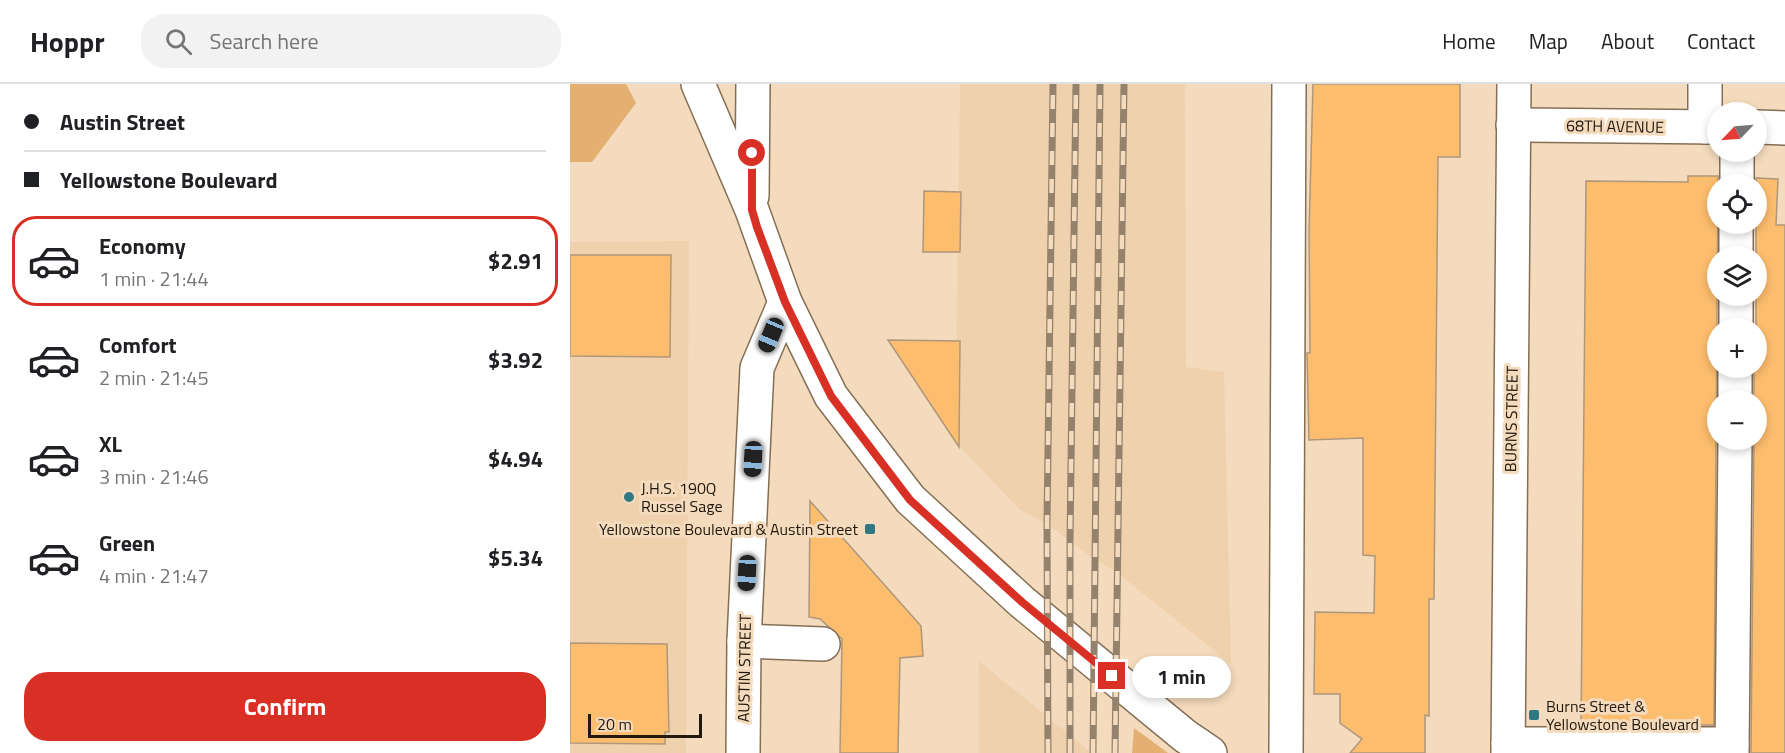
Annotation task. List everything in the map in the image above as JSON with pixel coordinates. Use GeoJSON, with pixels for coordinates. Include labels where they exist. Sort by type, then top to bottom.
{"type":"FeatureCollection","features":[{"type":"Feature","properties":{"kind":"street"},"geometry":{"type":"LineString","coordinates":[[698,84],[752,210],[785,302],[831,396],[910,500],[1022,602],[1185,736],[1209,753]]}},
{"type":"Feature","properties":{"kind":"street"},"geometry":{"type":"LineString","coordinates":[[752,210],[753,84]]}},
{"type":"Feature","properties":{"kind":"street"},"geometry":{"type":"LineString","coordinates":[[1286,753],[1289,84]]}},
{"type":"Feature","properties":{"kind":"street","name":"BURNS STREET"},"geometry":{"type":"LineString","coordinates":[[1508,748],[1514,84]]}},
{"type":"Feature","properties":{"kind":"street"},"geometry":{"type":"LineString","coordinates":[[1705,84],[1708,102]]}},
{"type":"Feature","properties":{"kind":"street","name":"68TH AVENUE"},"geometry":{"type":"LineString","coordinates":[[1513,125],[1707,127]]}},
{"type":"Feature","properties":{"kind":"street"},"geometry":{"type":"LineString","coordinates":[[1767,127],[1785,128]]}},
{"type":"Feature","properties":{"kind":"street","name":"AUSTIN STREET"},"geometry":{"type":"LineString","coordinates":[[743,753],[744,641],[757,368],[785,302]]}},
{"type":"Feature","properties":{"kind":"street"},"geometry":{"type":"LineString","coordinates":[[1508,748],[1732,749],[1735,450]]}},
{"type":"Feature","properties":{"kind":"street"},"geometry":{"type":"LineString","coordinates":[[744,641],[823,644]]}},
{"type":"Feature","properties":{"kind":"shaded area"},"geometry":{"type":"Polygon","coordinates":[[[570,84],[626,84],[636,103],[592,162],[570,162],[570,84]]]}},
{"type":"Feature","properties":{"kind":"shaded area"},"geometry":{"type":"Polygon","coordinates":[[[960,84],[1185,84],[1186,367],[1224,372],[1231,664],[1116,572],[1047,524],[1019,509],[955,442],[960,84]]]}},
{"type":"Feature","properties":{"kind":"shaded area","name":"J.H.S. 190Q Russel Sage"},"geometry":{"type":"Polygon","coordinates":[[[689,241],[686,753],[570,753],[570,242],[689,241]]]}},
{"type":"Feature","properties":{"kind":"shaded area"},"geometry":{"type":"Polygon","coordinates":[[[979,661],[1092,753],[979,753],[979,661]]]}},
{"type":"Feature","properties":{"kind":"shaded area"},"geometry":{"type":"Polygon","coordinates":[[[1134,728],[1168,753],[1132,753],[1134,728]]]}},
{"type":"Feature","properties":{"kind":"building"},"geometry":{"type":"Polygon","coordinates":[[[1313,84],[1460,84],[1460,157],[1438,157],[1434,599],[1429,599],[1429,716],[1425,715],[1425,753],[1350,753],[1362,739],[1340,723],[1340,694],[1314,694],[1315,612],[1374,613],[1375,556],[1363,555],[1363,438],[1309,440],[1307,353],[1310,353],[1309,231],[1313,84]]]}},
{"type":"Feature","properties":{"kind":"building"},"geometry":{"type":"Polygon","coordinates":[[[1688,176],[1707,176],[1707,234],[1718,234],[1717,246],[1707,246],[1707,306],[1717,306],[1717,318],[1707,318],[1707,378],[1717,378],[1716,390],[1707,390],[1707,450],[1716,450],[1714,725],[1581,725],[1586,181],[1688,182],[1688,176]]]}},
{"type":"Feature","properties":{"kind":"building"},"geometry":{"type":"Polygon","coordinates":[[[1767,178],[1778,179],[1776,225],[1785,225],[1785,753],[1751,753],[1754,450],[1767,450],[1767,390],[1754,390],[1754,378],[1767,378],[1767,318],[1756,318],[1756,306],[1767,306],[1767,246],[1756,246],[1756,234],[1767,234],[1767,178]]]}},
{"type":"Feature","properties":{"kind":"building"},"geometry":{"type":"Polygon","coordinates":[[[924,191],[961,192],[960,252],[923,252],[924,191]]]}},
{"type":"Feature","properties":{"kind":"building"},"geometry":{"type":"Polygon","coordinates":[[[570,255],[671,255],[670,357],[570,356],[570,255]]]}},
{"type":"Feature","properties":{"kind":"building"},"geometry":{"type":"Polygon","coordinates":[[[888,340],[960,341],[959,447],[888,340]]]}},
{"type":"Feature","properties":{"kind":"building"},"geometry":{"type":"Polygon","coordinates":[[[810,501],[921,626],[923,656],[900,658],[898,753],[840,753],[842,639],[820,619],[809,617],[810,501]]]}},
{"type":"Feature","properties":{"kind":"building"},"geometry":{"type":"Polygon","coordinates":[[[570,643],[667,644],[669,732],[665,732],[665,744],[570,743],[570,643]]]}},
{"type":"Feature","properties":{"kind":"railway"},"geometry":{"type":"LineString","coordinates":[[1048,753],[1047,524],[1053,84]]}},
{"type":"Feature","properties":{"kind":"railway"},"geometry":{"type":"LineString","coordinates":[[1070,753],[1070,541],[1076,84]]}},
{"type":"Feature","properties":{"kind":"railway"},"geometry":{"type":"LineString","coordinates":[[1093,753],[1100,84]]}},
{"type":"Feature","properties":{"kind":"railway"},"geometry":{"type":"LineString","coordinates":[[1115,753],[1124,84]]}},
{"type":"Feature","properties":{"kind":"place","name":"J.H.S. 190Q Russel Sage"},"geometry":{"type":"Point","coordinates":[629,497]}},
{"type":"Feature","properties":{"kind":"place","name":"Yellowstone Boulevard & Austin Street"},"geometry":{"type":"Point","coordinates":[870,529]}},
{"type":"Feature","properties":{"kind":"place","name":"Burns Street & Yellowstone Boulevard"},"geometry":{"type":"Point","coordinates":[1534,715]}},
{"type":"Feature","properties":{"kind":"route"},"geometry":{"type":"LineString","coordinates":[[752,153],[752,210],[757,227],[785,302],[831,396],[866,439],[910,500],[1022,602],[1112,676]]}}]}
